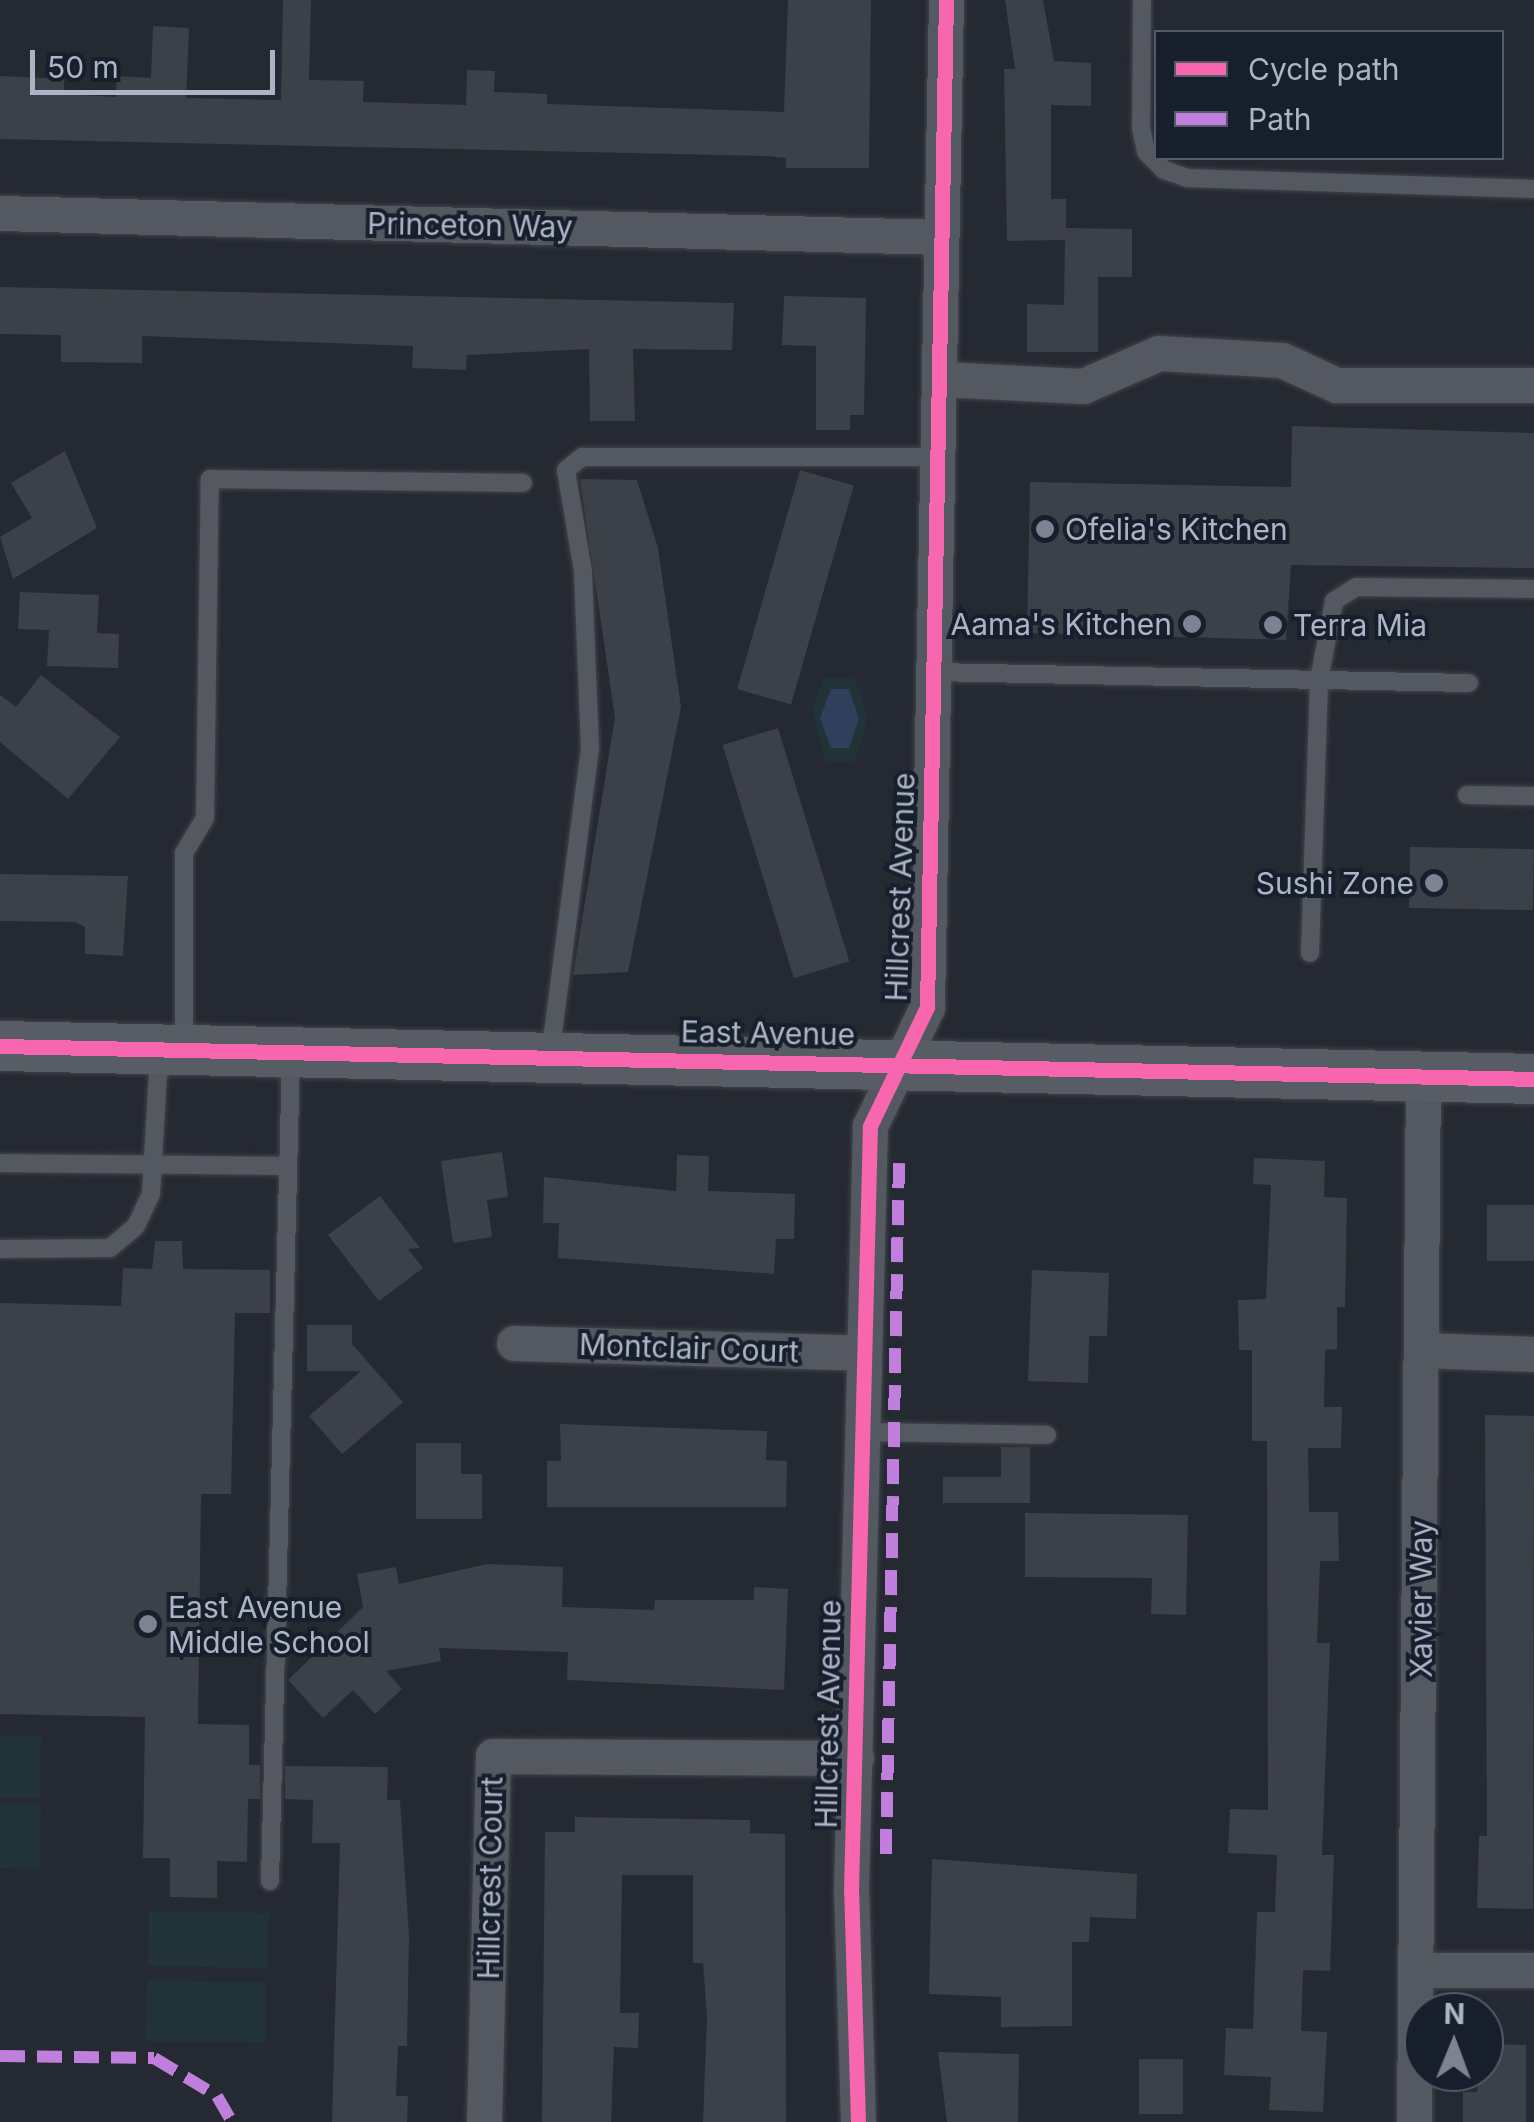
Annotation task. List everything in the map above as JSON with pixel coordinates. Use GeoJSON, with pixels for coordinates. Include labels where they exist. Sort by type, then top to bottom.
{"type":"FeatureCollection","features":[{"type":"Feature","properties":{"kind":"main road","name":"East Avenue"},"geometry":{"type":"LineString","coordinates":[[0,1046],[1534,1078]]}},
{"type":"Feature","properties":{"kind":"street","name":"Hillcrest Avenue"},"geometry":{"type":"LineString","coordinates":[[858,2122],[856,1758],[870,1126],[905,1062],[927,1007],[946,0]]}},
{"type":"Feature","properties":{"kind":"street","name":"Princeton Way"},"geometry":{"type":"LineString","coordinates":[[0,213],[941,237]]}},
{"type":"Feature","properties":{"kind":"street"},"geometry":{"type":"LineString","coordinates":[[940,380],[1083,386],[1159,353],[1282,360],[1336,385],[1534,385]]}},
{"type":"Feature","properties":{"kind":"street","name":"Xavier Way"},"geometry":{"type":"LineString","coordinates":[[1414,2122],[1420,1970],[1423,1076]]}},
{"type":"Feature","properties":{"kind":"street","name":"Montclair Court"},"geometry":{"type":"LineString","coordinates":[[514,1343],[864,1353]]}},
{"type":"Feature","properties":{"kind":"street"},"geometry":{"type":"LineString","coordinates":[[1421,1350],[1534,1354]]}},
{"type":"Feature","properties":{"kind":"street","name":"Hillcrest Court"},"geometry":{"type":"LineString","coordinates":[[484,2122],[493,1756],[856,1758]]}},
{"type":"Feature","properties":{"kind":"street"},"geometry":{"type":"LineString","coordinates":[[1420,1970],[1534,1970]]}},
{"type":"Feature","properties":{"kind":"lane"},"geometry":{"type":"LineString","coordinates":[[1142,0],[1141,128],[1146,152],[1164,170],[1187,178],[1534,189]]}},
{"type":"Feature","properties":{"kind":"lane"},"geometry":{"type":"LineString","coordinates":[[550,1056],[590,748],[582,570],[566,470],[582,458],[938,456]]}},
{"type":"Feature","properties":{"kind":"lane"},"geometry":{"type":"LineString","coordinates":[[0,1249],[110,1248],[146,1210],[171,1049],[184,853],[205,818],[210,479],[523,483]]}},
{"type":"Feature","properties":{"kind":"lane"},"geometry":{"type":"LineString","coordinates":[[1310,953],[1319,680],[1326,618],[1356,587],[1534,589]]}},
{"type":"Feature","properties":{"kind":"lane"},"geometry":{"type":"LineString","coordinates":[[934,672],[1470,683]]}},
{"type":"Feature","properties":{"kind":"lane"},"geometry":{"type":"LineString","coordinates":[[1467,795],[1534,796]]}},
{"type":"Feature","properties":{"kind":"lane"},"geometry":{"type":"LineString","coordinates":[[270,1880],[291,1051]]}},
{"type":"Feature","properties":{"kind":"lane"},"geometry":{"type":"LineString","coordinates":[[0,1163],[288,1166]]}},
{"type":"Feature","properties":{"kind":"lane"},"geometry":{"type":"LineString","coordinates":[[862,1432],[1047,1434]]}},
{"type":"Feature","properties":{"kind":"shaded area"},"geometry":{"type":"Polygon","coordinates":[[[823,679],[855,679],[868,718],[855,761],[825,761],[812,710],[823,679]]]}},
{"type":"Feature","properties":{"kind":"shaded area"},"geometry":{"type":"Polygon","coordinates":[[[0,1735],[41,1736],[40,1799],[0,1798],[0,1735]]]}},
{"type":"Feature","properties":{"kind":"shaded area"},"geometry":{"type":"Polygon","coordinates":[[[0,1804],[41,1805],[40,1869],[0,1868],[0,1804]]]}},
{"type":"Feature","properties":{"kind":"shaded area"},"geometry":{"type":"Polygon","coordinates":[[[149,1911],[269,1913],[268,1968],[148,1966],[149,1911]]]}},
{"type":"Feature","properties":{"kind":"shaded area"},"geometry":{"type":"Polygon","coordinates":[[[147,1980],[266,1982],[265,2043],[146,2041],[147,1980]]]}},
{"type":"Feature","properties":{"kind":"water"},"geometry":{"type":"Polygon","coordinates":[[[831,689],[849,689],[859,719],[849,748],[831,748],[820,718],[831,689]]]}},
{"type":"Feature","properties":{"kind":"building"},"geometry":{"type":"Polygon","coordinates":[[[283,0],[311,0],[309,80],[364,81],[363,102],[466,105],[467,70],[495,71],[494,92],[547,94],[547,104],[784,112],[788,0],[871,0],[869,168],[786,168],[786,158],[767,156],[0,139],[0,76],[64,79],[64,94],[116,97],[117,76],[151,78],[153,26],[189,28],[186,98],[281,100],[283,0]]]}},
{"type":"Feature","properties":{"kind":"building"},"geometry":{"type":"Polygon","coordinates":[[[1005,0],[1043,0],[1054,61],[1091,63],[1091,106],[1051,105],[1051,199],[1066,199],[1066,228],[1132,229],[1132,277],[1098,277],[1098,352],[1027,352],[1027,304],[1064,305],[1065,240],[1007,241],[1004,69],[1015,69],[1005,0]]]}},
{"type":"Feature","properties":{"kind":"building"},"geometry":{"type":"Polygon","coordinates":[[[0,287],[734,303],[732,350],[633,349],[635,421],[590,421],[589,349],[467,355],[466,370],[412,368],[413,346],[142,336],[142,363],[61,362],[61,335],[0,334],[0,287]]]}},
{"type":"Feature","properties":{"kind":"building"},"geometry":{"type":"Polygon","coordinates":[[[784,296],[866,298],[864,415],[850,415],[850,430],[816,430],[816,346],[782,345],[784,296]]]}},
{"type":"Feature","properties":{"kind":"building"},"geometry":{"type":"Polygon","coordinates":[[[1292,426],[1534,433],[1534,568],[1291,565],[1286,640],[1027,633],[1030,482],[1291,487],[1292,426]]]}},
{"type":"Feature","properties":{"kind":"building"},"geometry":{"type":"Polygon","coordinates":[[[65,451],[97,528],[13,579],[0,537],[32,518],[11,483],[65,451]]]}},
{"type":"Feature","properties":{"kind":"building"},"geometry":{"type":"Polygon","coordinates":[[[800,470],[854,485],[791,705],[737,689],[800,470]]]}},
{"type":"Feature","properties":{"kind":"building"},"geometry":{"type":"Polygon","coordinates":[[[580,479],[637,480],[658,548],[681,707],[628,972],[573,975],[615,718],[580,479]]]}},
{"type":"Feature","properties":{"kind":"building"},"geometry":{"type":"Polygon","coordinates":[[[20,592],[99,595],[97,633],[119,634],[118,668],[47,666],[49,630],[18,629],[20,592]]]}},
{"type":"Feature","properties":{"kind":"building"},"geometry":{"type":"Polygon","coordinates":[[[41,675],[120,737],[68,799],[0,742],[0,695],[16,707],[41,675]]]}},
{"type":"Feature","properties":{"kind":"building"},"geometry":{"type":"Polygon","coordinates":[[[778,728],[849,961],[794,978],[723,745],[778,728]]]}},
{"type":"Feature","properties":{"kind":"building"},"geometry":{"type":"Polygon","coordinates":[[[1410,847],[1534,849],[1533,910],[1409,908],[1410,847]]]}},
{"type":"Feature","properties":{"kind":"building"},"geometry":{"type":"Polygon","coordinates":[[[0,874],[128,876],[123,956],[85,954],[85,927],[75,922],[0,921],[0,874]]]}},
{"type":"Feature","properties":{"kind":"building"},"geometry":{"type":"Polygon","coordinates":[[[502,1152],[508,1197],[487,1200],[492,1237],[453,1243],[441,1161],[502,1152]]]}},
{"type":"Feature","properties":{"kind":"building"},"geometry":{"type":"Polygon","coordinates":[[[677,1155],[709,1156],[708,1191],[795,1194],[794,1239],[776,1239],[774,1274],[558,1258],[559,1223],[543,1223],[544,1177],[676,1191],[677,1155]]]}},
{"type":"Feature","properties":{"kind":"building"},"geometry":{"type":"Polygon","coordinates":[[[1254,1158],[1325,1161],[1324,1197],[1347,1198],[1345,1307],[1337,1307],[1337,1349],[1325,1350],[1324,1407],[1342,1407],[1341,1448],[1308,1448],[1309,1512],[1338,1512],[1339,1561],[1320,1561],[1317,1643],[1330,1643],[1322,1855],[1334,1855],[1330,1971],[1303,1970],[1301,2031],[1327,2032],[1323,2112],[1269,2110],[1271,2077],[1224,2075],[1226,2028],[1253,2029],[1257,1912],[1275,1912],[1277,1855],[1228,1853],[1230,1809],[1268,1810],[1267,1441],[1252,1441],[1252,1350],[1239,1350],[1238,1300],[1266,1299],[1271,1185],[1253,1184],[1254,1158]]]}},
{"type":"Feature","properties":{"kind":"building"},"geometry":{"type":"Polygon","coordinates":[[[380,1196],[420,1248],[408,1249],[423,1268],[379,1301],[328,1235],[380,1196]]]}},
{"type":"Feature","properties":{"kind":"building"},"geometry":{"type":"Polygon","coordinates":[[[1487,1205],[1534,1205],[1534,1261],[1487,1261],[1487,1205]]]}},
{"type":"Feature","properties":{"kind":"building"},"geometry":{"type":"Polygon","coordinates":[[[155,1241],[182,1241],[183,1269],[270,1270],[270,1313],[235,1313],[231,1494],[201,1494],[198,1724],[249,1725],[249,1765],[260,1765],[260,1799],[248,1799],[247,1862],[217,1861],[217,1898],[170,1897],[170,1858],[143,1858],[145,1717],[0,1714],[0,1303],[121,1306],[123,1268],[152,1269],[155,1241]]]}},
{"type":"Feature","properties":{"kind":"building"},"geometry":{"type":"Polygon","coordinates":[[[1032,1270],[1109,1273],[1107,1336],[1089,1336],[1088,1383],[1028,1381],[1032,1270]]]}},
{"type":"Feature","properties":{"kind":"building"},"geometry":{"type":"Polygon","coordinates":[[[307,1325],[352,1325],[352,1344],[403,1402],[342,1454],[309,1416],[361,1371],[307,1371],[307,1325]]]}},
{"type":"Feature","properties":{"kind":"building"},"geometry":{"type":"Polygon","coordinates":[[[1485,1415],[1534,1416],[1533,1909],[1477,1908],[1479,1836],[1487,1836],[1485,1415]]]}},
{"type":"Feature","properties":{"kind":"building"},"geometry":{"type":"Polygon","coordinates":[[[560,1424],[767,1431],[766,1460],[787,1461],[786,1507],[547,1507],[547,1461],[561,1461],[560,1424]]]}},
{"type":"Feature","properties":{"kind":"building"},"geometry":{"type":"Polygon","coordinates":[[[416,1443],[461,1443],[461,1474],[482,1474],[482,1519],[416,1519],[416,1443]]]}},
{"type":"Feature","properties":{"kind":"building"},"geometry":{"type":"Polygon","coordinates":[[[1001,1447],[1030,1447],[1030,1503],[943,1503],[943,1477],[1001,1477],[1001,1447]]]}},
{"type":"Feature","properties":{"kind":"building"},"geometry":{"type":"Polygon","coordinates":[[[1025,1513],[1188,1515],[1186,1615],[1151,1614],[1152,1578],[1025,1577],[1025,1513]]]}},
{"type":"Feature","properties":{"kind":"building"},"geometry":{"type":"Polygon","coordinates":[[[487,1564],[563,1567],[562,1607],[654,1610],[655,1600],[754,1600],[754,1587],[788,1589],[784,1690],[567,1680],[568,1652],[439,1648],[441,1661],[386,1671],[402,1689],[375,1714],[353,1690],[323,1718],[288,1680],[363,1607],[357,1574],[396,1567],[399,1584],[487,1564]]]}},
{"type":"Feature","properties":{"kind":"building"},"geometry":{"type":"Polygon","coordinates":[[[285,1766],[388,1767],[387,1800],[400,1800],[409,1935],[407,2046],[398,2046],[396,2096],[408,2096],[407,2122],[332,2122],[340,1843],[312,1843],[313,1800],[285,1799],[285,1766]]]}},
{"type":"Feature","properties":{"kind":"building"},"geometry":{"type":"Polygon","coordinates":[[[575,1817],[750,1820],[750,1833],[785,1834],[786,2122],[703,2122],[707,2017],[703,1963],[693,1963],[693,1875],[622,1875],[620,2013],[639,2013],[638,2048],[614,2047],[611,2122],[542,2122],[545,1832],[575,1832],[575,1817]]]}},
{"type":"Feature","properties":{"kind":"building"},"geometry":{"type":"Polygon","coordinates":[[[932,1859],[1137,1874],[1136,1919],[1090,1917],[1089,1942],[1072,1942],[1072,2026],[1001,2027],[1001,1997],[929,1994],[932,1859]]]}},
{"type":"Feature","properties":{"kind":"building"},"geometry":{"type":"Polygon","coordinates":[[[1504,2044],[1526,2045],[1526,2122],[1463,2122],[1463,2092],[1504,2092],[1504,2044]]]}},
{"type":"Feature","properties":{"kind":"building"},"geometry":{"type":"Polygon","coordinates":[[[938,2052],[1019,2054],[1018,2122],[947,2122],[938,2052]]]}},
{"type":"Feature","properties":{"kind":"building"},"geometry":{"type":"Polygon","coordinates":[[[1139,2059],[1183,2059],[1183,2114],[1139,2114],[1139,2059]]]}},
{"type":"Feature","properties":{"kind":"marked path"},"geometry":{"type":"LineString","coordinates":[[886,1854],[899,1156]]}},
{"type":"Feature","properties":{"kind":"marked path"},"geometry":{"type":"LineString","coordinates":[[0,2056],[154,2058],[217,2096],[232,2122]]}},
{"type":"Feature","properties":{"kind":"cycle path"},"geometry":{"type":"LineString","coordinates":[[858,2122],[851,1891],[870,1126],[927,1007],[946,0]]}},
{"type":"Feature","properties":{"kind":"cycle path"},"geometry":{"type":"LineString","coordinates":[[0,1046],[1534,1079]]}},
{"type":"Feature","properties":{"kind":"place","name":"Ofelia's Kitchen"},"geometry":{"type":"Point","coordinates":[1045,529]}},
{"type":"Feature","properties":{"kind":"place","name":"Aama's Kitchen"},"geometry":{"type":"Point","coordinates":[1192,624]}},
{"type":"Feature","properties":{"kind":"place","name":"Terra Mia"},"geometry":{"type":"Point","coordinates":[1273,625]}},
{"type":"Feature","properties":{"kind":"place","name":"Sushi Zone"},"geometry":{"type":"Point","coordinates":[1434,883]}},
{"type":"Feature","properties":{"kind":"place","name":"East Avenue Middle School"},"geometry":{"type":"Point","coordinates":[148,1624]}}]}
